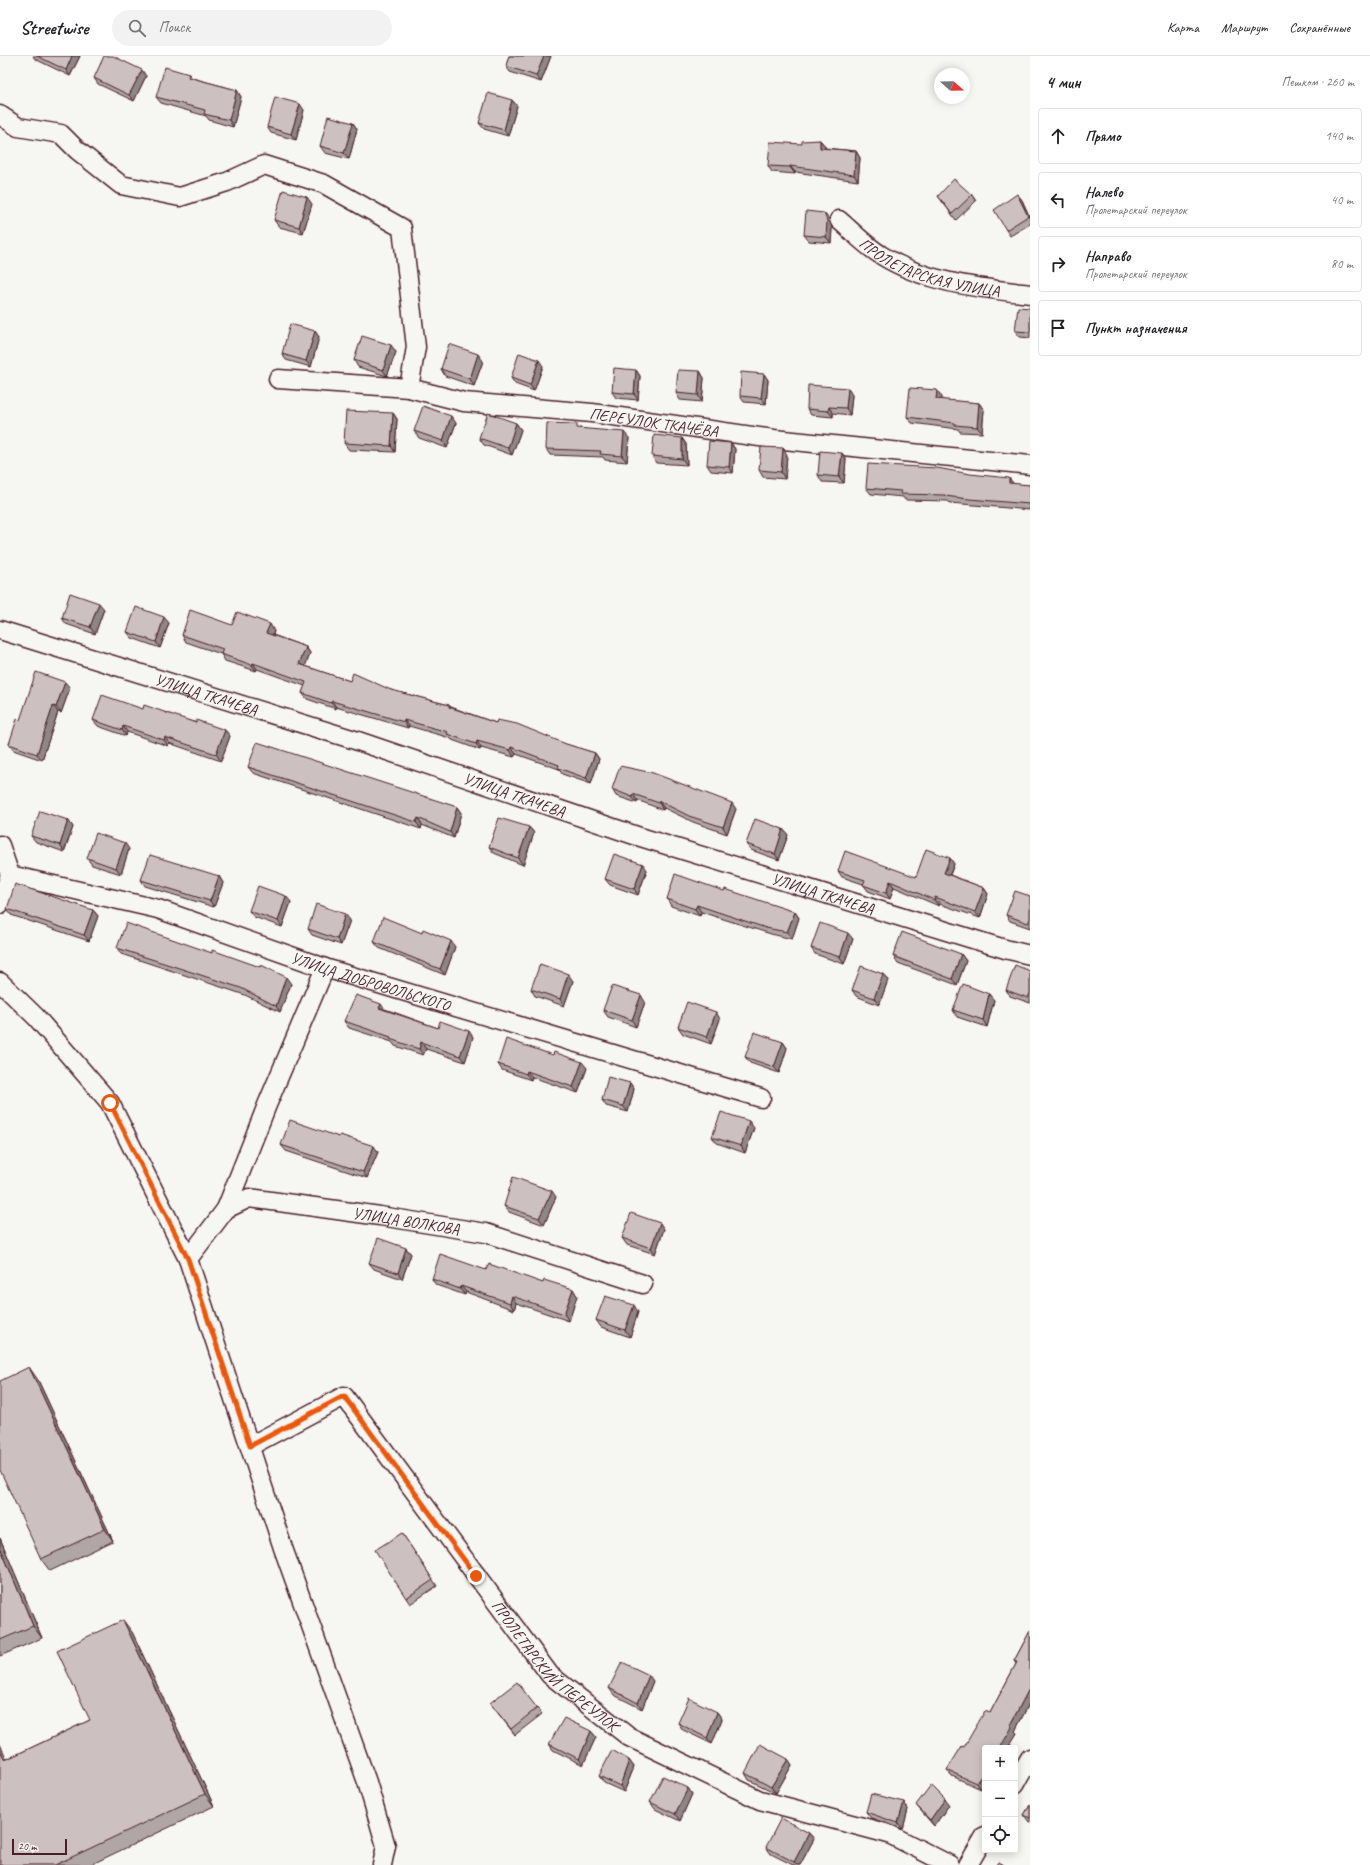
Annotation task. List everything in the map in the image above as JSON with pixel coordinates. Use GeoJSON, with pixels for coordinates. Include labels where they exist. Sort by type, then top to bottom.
{"type":"FeatureCollection","features":[{"type":"Feature","properties":{"kind":"street"},"geometry":{"type":"LineString","coordinates":[[0,115],[18,127],[61,134],[77,150],[121,184],[180,197],[227,182],[264,165],[324,184],[402,228],[416,348],[410,388]]}},
{"type":"Feature","properties":{"kind":"street","name":"ПРОЛЕТАРСКАЯ УЛИЦА"},"geometry":{"type":"LineString","coordinates":[[839,220],[880,255],[921,275],[982,289],[1030,294]]}},
{"type":"Feature","properties":{"kind":"street","name":"ПЕРЕУЛОК ТКАЧЁВА"},"geometry":{"type":"LineString","coordinates":[[278,380],[410,388],[464,402],[592,414],[774,439],[1030,465]]}},
{"type":"Feature","properties":{"kind":"street","name":"УЛИЦА ТКАЧЕВА"},"geometry":{"type":"LineString","coordinates":[[0,630],[355,740],[638,836],[1005,950],[1030,955]]}},
{"type":"Feature","properties":{"kind":"street"},"geometry":{"type":"LineString","coordinates":[[0,845],[10,875],[0,904]]}},
{"type":"Feature","properties":{"kind":"street","name":"УЛИЦА ДОБРОВОЛЬСКОГО"},"geometry":{"type":"LineString","coordinates":[[10,875],[158,909],[325,968],[761,1098]]}},
{"type":"Feature","properties":{"kind":"street"},"geometry":{"type":"LineString","coordinates":[[226,1209],[267,1105],[325,968]]}},
{"type":"Feature","properties":{"kind":"street"},"geometry":{"type":"LineString","coordinates":[[0,982],[36,1017],[110,1103],[188,1259],[322,1660],[367,1782],[386,1846],[382,1865]]}},
{"type":"Feature","properties":{"kind":"street","name":"УЛИЦА ВОЛКОВА"},"geometry":{"type":"LineString","coordinates":[[188,1259],[226,1209],[249,1198],[380,1216],[486,1233],[643,1284]]}},
{"type":"Feature","properties":{"kind":"street","name":"ПРОЛЕТАРСКИЙ ПЕРЕУЛОК"},"geometry":{"type":"LineString","coordinates":[[250,1446],[344,1396],[550,1675],[629,1737],[760,1800],[889,1834],[950,1865]]}},
{"type":"Feature","properties":{"kind":"street"},"geometry":{"type":"LineString","coordinates":[[1017,1781],[1030,1758]]}},
{"type":"Feature","properties":{"kind":"street"},"geometry":{"type":"LineString","coordinates":[[968,1865],[982,1841]]}},
{"type":"Feature","properties":{"kind":"building"},"geometry":{"type":"Polygon","coordinates":[[[37,56],[72,56],[66,70],[37,56]]]}},
{"type":"Feature","properties":{"kind":"building"},"geometry":{"type":"Polygon","coordinates":[[[104,56],[113,56],[142,70],[129,95],[94,78],[104,56]]]}},
{"type":"Feature","properties":{"kind":"building"},"geometry":{"type":"Polygon","coordinates":[[[509,56],[544,56],[536,76],[506,66],[509,56]]]}},
{"type":"Feature","properties":{"kind":"building"},"geometry":{"type":"Polygon","coordinates":[[[165,67],[189,74],[188,77],[237,90],[229,120],[204,114],[205,110],[156,97],[165,67]]]}},
{"type":"Feature","properties":{"kind":"building"},"geometry":{"type":"Polygon","coordinates":[[[488,93],[512,100],[504,130],[479,123],[488,93]]]}},
{"type":"Feature","properties":{"kind":"building"},"geometry":{"type":"Polygon","coordinates":[[[275,97],[300,104],[291,134],[267,127],[275,97]]]}},
{"type":"Feature","properties":{"kind":"building"},"geometry":{"type":"Polygon","coordinates":[[[328,116],[353,123],[344,153],[320,146],[328,116]]]}},
{"type":"Feature","properties":{"kind":"building"},"geometry":{"type":"Polygon","coordinates":[[[820,140],[820,148],[856,151],[854,175],[790,166],[768,166],[770,142],[802,144],[802,141],[820,140]]]}},
{"type":"Feature","properties":{"kind":"building"},"geometry":{"type":"Polygon","coordinates":[[[954,179],[972,195],[952,214],[938,196],[954,179]]]}},
{"type":"Feature","properties":{"kind":"building"},"geometry":{"type":"Polygon","coordinates":[[[283,190],[307,197],[299,227],[274,220],[283,190]]]}},
{"type":"Feature","properties":{"kind":"building"},"geometry":{"type":"Polygon","coordinates":[[[1017,194],[1028,216],[1006,230],[994,210],[1017,194]]]}},
{"type":"Feature","properties":{"kind":"building"},"geometry":{"type":"Polygon","coordinates":[[[806,211],[824,213],[827,221],[826,237],[804,235],[806,211]]]}},
{"type":"Feature","properties":{"kind":"building"},"geometry":{"type":"Polygon","coordinates":[[[1018,307],[1030,308],[1030,332],[1015,331],[1018,307]]]}},
{"type":"Feature","properties":{"kind":"building"},"geometry":{"type":"Polygon","coordinates":[[[290,324],[315,331],[306,361],[282,354],[290,324]]]}},
{"type":"Feature","properties":{"kind":"building"},"geometry":{"type":"Polygon","coordinates":[[[362,336],[391,345],[383,370],[354,360],[362,336]]]}},
{"type":"Feature","properties":{"kind":"building"},"geometry":{"type":"Polygon","coordinates":[[[449,344],[478,354],[470,379],[441,369],[449,344]]]}},
{"type":"Feature","properties":{"kind":"building"},"geometry":{"type":"Polygon","coordinates":[[[519,353],[539,360],[530,385],[511,378],[519,353]]]}},
{"type":"Feature","properties":{"kind":"building"},"geometry":{"type":"Polygon","coordinates":[[[614,368],[636,370],[634,394],[612,392],[614,368]]]}},
{"type":"Feature","properties":{"kind":"building"},"geometry":{"type":"Polygon","coordinates":[[[678,370],[700,371],[698,395],[676,393],[678,370]]]}},
{"type":"Feature","properties":{"kind":"building"},"geometry":{"type":"Polygon","coordinates":[[[741,372],[764,374],[761,398],[740,396],[741,372]]]}},
{"type":"Feature","properties":{"kind":"building"},"geometry":{"type":"Polygon","coordinates":[[[808,385],[848,388],[846,408],[829,407],[828,411],[807,409],[808,385]]]}},
{"type":"Feature","properties":{"kind":"building"},"geometry":{"type":"Polygon","coordinates":[[[910,388],[937,390],[936,399],[979,403],[977,427],[907,417],[910,388]]]}},
{"type":"Feature","properties":{"kind":"building"},"geometry":{"type":"Polygon","coordinates":[[[423,406],[451,416],[443,441],[414,431],[423,406]]]}},
{"type":"Feature","properties":{"kind":"building"},"geometry":{"type":"Polygon","coordinates":[[[346,411],[393,413],[391,446],[344,443],[346,411]]]}},
{"type":"Feature","properties":{"kind":"building"},"geometry":{"type":"Polygon","coordinates":[[[488,413],[516,423],[508,448],[479,438],[488,413]]]}},
{"type":"Feature","properties":{"kind":"building"},"geometry":{"type":"Polygon","coordinates":[[[547,423],[577,424],[577,428],[624,432],[622,456],[600,454],[601,451],[546,449],[547,423]]]}},
{"type":"Feature","properties":{"kind":"building"},"geometry":{"type":"Polygon","coordinates":[[[654,435],[682,438],[682,459],[652,456],[654,435]]]}},
{"type":"Feature","properties":{"kind":"building"},"geometry":{"type":"Polygon","coordinates":[[[709,441],[731,443],[729,467],[707,465],[709,441]]]}},
{"type":"Feature","properties":{"kind":"building"},"geometry":{"type":"Polygon","coordinates":[[[761,447],[783,448],[781,472],[759,470],[761,447]]]}},
{"type":"Feature","properties":{"kind":"building"},"geometry":{"type":"Polygon","coordinates":[[[820,451],[842,453],[839,477],[818,475],[820,451]]]}},
{"type":"Feature","properties":{"kind":"building"},"geometry":{"type":"Polygon","coordinates":[[[868,464],[937,468],[970,474],[1009,478],[1009,483],[1030,485],[1030,504],[969,499],[945,495],[900,494],[901,491],[866,488],[868,464]]]}},
{"type":"Feature","properties":{"kind":"building"},"geometry":{"type":"Polygon","coordinates":[[[70,593],[99,603],[90,627],[62,618],[70,593]]]}},
{"type":"Feature","properties":{"kind":"building"},"geometry":{"type":"Polygon","coordinates":[[[136,607],[164,617],[156,642],[127,632],[136,607]]]}},
{"type":"Feature","properties":{"kind":"building"},"geometry":{"type":"Polygon","coordinates":[[[190,610],[232,625],[237,612],[270,624],[266,633],[306,647],[299,664],[350,681],[353,673],[391,690],[449,705],[449,707],[496,723],[497,720],[517,724],[566,744],[595,753],[586,778],[558,768],[559,765],[511,747],[510,750],[477,741],[476,744],[447,734],[448,732],[404,720],[404,722],[332,701],[331,703],[302,693],[306,682],[253,663],[252,665],[221,654],[223,649],[182,635],[190,610]]]}},
{"type":"Feature","properties":{"kind":"building"},"geometry":{"type":"Polygon","coordinates":[[[36,672],[65,682],[56,707],[53,706],[37,754],[9,744],[17,719],[20,720],[36,672]]]}},
{"type":"Feature","properties":{"kind":"building"},"geometry":{"type":"Polygon","coordinates":[[[102,695],[143,709],[144,705],[196,723],[196,720],[225,730],[216,754],[165,737],[164,740],[123,726],[122,730],[93,720],[102,695]]]}},
{"type":"Feature","properties":{"kind":"building"},"geometry":{"type":"Polygon","coordinates":[[[257,742],[457,807],[450,832],[418,818],[416,822],[248,767],[257,742]]]}},
{"type":"Feature","properties":{"kind":"building"},"geometry":{"type":"Polygon","coordinates":[[[620,766],[653,773],[732,803],[723,827],[689,816],[659,801],[659,803],[633,794],[632,797],[612,789],[620,766]]]}},
{"type":"Feature","properties":{"kind":"building"},"geometry":{"type":"Polygon","coordinates":[[[40,811],[68,820],[60,845],[31,836],[40,811]]]}},
{"type":"Feature","properties":{"kind":"building"},"geometry":{"type":"Polygon","coordinates":[[[499,818],[529,827],[518,858],[489,847],[499,818]]]}},
{"type":"Feature","properties":{"kind":"building"},"geometry":{"type":"Polygon","coordinates":[[[755,819],[783,829],[775,854],[746,844],[755,819]]]}},
{"type":"Feature","properties":{"kind":"building"},"geometry":{"type":"Polygon","coordinates":[[[96,833],[125,843],[116,868],[87,858],[96,833]]]}},
{"type":"Feature","properties":{"kind":"building"},"geometry":{"type":"Polygon","coordinates":[[[926,849],[950,858],[944,873],[984,888],[975,912],[935,897],[934,900],[890,881],[886,893],[863,885],[865,880],[838,871],[845,851],[916,877],[926,849]]]}},
{"type":"Feature","properties":{"kind":"building"},"geometry":{"type":"Polygon","coordinates":[[[614,854],[643,864],[634,889],[605,879],[614,854]]]}},
{"type":"Feature","properties":{"kind":"building"},"geometry":{"type":"Polygon","coordinates":[[[150,855],[219,876],[210,901],[141,880],[150,855]]]}},
{"type":"Feature","properties":{"kind":"building"},"geometry":{"type":"Polygon","coordinates":[[[675,874],[724,891],[725,889],[795,912],[787,932],[766,928],[697,905],[695,909],[667,899],[675,874]]]}},
{"type":"Feature","properties":{"kind":"building"},"geometry":{"type":"Polygon","coordinates":[[[15,884],[93,910],[84,935],[7,909],[15,884]]]}},
{"type":"Feature","properties":{"kind":"building"},"geometry":{"type":"Polygon","coordinates":[[[258,886],[286,896],[278,921],[249,911],[258,886]]]}},
{"type":"Feature","properties":{"kind":"building"},"geometry":{"type":"Polygon","coordinates":[[[1015,891],[1030,896],[1030,919],[1028,923],[1006,915],[1015,891]]]}},
{"type":"Feature","properties":{"kind":"building"},"geometry":{"type":"Polygon","coordinates":[[[316,904],[345,914],[337,939],[308,929],[316,904]]]}},
{"type":"Feature","properties":{"kind":"building"},"geometry":{"type":"Polygon","coordinates":[[[383,917],[422,933],[423,929],[451,941],[440,969],[374,942],[383,917]]]}},
{"type":"Feature","properties":{"kind":"building"},"geometry":{"type":"Polygon","coordinates":[[[126,923],[212,953],[212,950],[260,967],[261,965],[286,977],[276,1006],[241,988],[117,948],[126,923]]]}},
{"type":"Feature","properties":{"kind":"building"},"geometry":{"type":"Polygon","coordinates":[[[820,923],[848,933],[840,957],[811,948],[820,923]]]}},
{"type":"Feature","properties":{"kind":"building"},"geometry":{"type":"Polygon","coordinates":[[[902,932],[961,954],[952,979],[893,956],[902,932]]]}},
{"type":"Feature","properties":{"kind":"building"},"geometry":{"type":"Polygon","coordinates":[[[540,964],[568,974],[560,999],[531,989],[540,964]]]}},
{"type":"Feature","properties":{"kind":"building"},"geometry":{"type":"Polygon","coordinates":[[[1015,965],[1030,971],[1030,993],[1028,998],[1006,990],[1015,965]]]}},
{"type":"Feature","properties":{"kind":"building"},"geometry":{"type":"Polygon","coordinates":[[[861,966],[883,974],[874,998],[852,990],[861,966]]]}},
{"type":"Feature","properties":{"kind":"building"},"geometry":{"type":"Polygon","coordinates":[[[963,984],[989,994],[983,1020],[953,1010],[963,984]]]}},
{"type":"Feature","properties":{"kind":"building"},"geometry":{"type":"Polygon","coordinates":[[[612,986],[641,995],[632,1020],[603,1010],[612,986]]]}},
{"type":"Feature","properties":{"kind":"building"},"geometry":{"type":"Polygon","coordinates":[[[356,995],[381,1004],[379,1008],[438,1028],[440,1021],[469,1031],[460,1056],[421,1042],[419,1049],[390,1039],[391,1037],[344,1021],[356,995]]]}},
{"type":"Feature","properties":{"kind":"building"},"geometry":{"type":"Polygon","coordinates":[[[687,1002],[716,1012],[707,1037],[678,1027],[687,1002]]]}},
{"type":"Feature","properties":{"kind":"building"},"geometry":{"type":"Polygon","coordinates":[[[754,1032],[783,1042],[774,1067],[745,1057],[754,1032]]]}},
{"type":"Feature","properties":{"kind":"building"},"geometry":{"type":"Polygon","coordinates":[[[506,1039],[553,1055],[554,1052],[582,1062],[573,1087],[527,1071],[526,1074],[498,1064],[506,1039]]]}},
{"type":"Feature","properties":{"kind":"building"},"geometry":{"type":"Polygon","coordinates":[[[608,1077],[630,1083],[623,1106],[602,1100],[608,1077]]]}},
{"type":"Feature","properties":{"kind":"building"},"geometry":{"type":"Polygon","coordinates":[[[721,1112],[749,1121],[741,1146],[712,1137],[721,1112]]]}},
{"type":"Feature","properties":{"kind":"building"},"geometry":{"type":"Polygon","coordinates":[[[290,1120],[339,1137],[340,1135],[374,1146],[363,1172],[281,1145],[290,1120]]]}},
{"type":"Feature","properties":{"kind":"building"},"geometry":{"type":"Polygon","coordinates":[[[513,1177],[552,1191],[539,1218],[504,1206],[513,1177]]]}},
{"type":"Feature","properties":{"kind":"building"},"geometry":{"type":"Polygon","coordinates":[[[631,1213],[660,1223],[651,1248],[622,1238],[631,1213]]]}},
{"type":"Feature","properties":{"kind":"building"},"geometry":{"type":"Polygon","coordinates":[[[378,1238],[406,1248],[398,1273],[369,1263],[378,1238]]]}},
{"type":"Feature","properties":{"kind":"building"},"geometry":{"type":"Polygon","coordinates":[[[440,1254],[486,1270],[489,1264],[543,1283],[544,1280],[573,1289],[564,1314],[512,1296],[510,1303],[461,1286],[460,1289],[432,1279],[440,1254]]]}},
{"type":"Feature","properties":{"kind":"building"},"geometry":{"type":"Polygon","coordinates":[[[605,1296],[634,1305],[625,1330],[596,1320],[605,1296]]]}},
{"type":"Feature","properties":{"kind":"building"},"geometry":{"type":"Polygon","coordinates":[[[29,1367],[105,1529],[41,1559],[0,1470],[0,1381],[29,1367]]]}},
{"type":"Feature","properties":{"kind":"building"},"geometry":{"type":"Polygon","coordinates":[[[402,1533],[433,1580],[406,1598],[375,1550],[402,1533]]]}},
{"type":"Feature","properties":{"kind":"building"},"geometry":{"type":"Polygon","coordinates":[[[0,1547],[33,1626],[0,1640],[0,1547]]]}},
{"type":"Feature","properties":{"kind":"building"},"geometry":{"type":"Polygon","coordinates":[[[123,1620],[205,1794],[55,1865],[0,1865],[0,1750],[5,1760],[90,1720],[57,1651],[123,1620]]]}},
{"type":"Feature","properties":{"kind":"building"},"geometry":{"type":"Polygon","coordinates":[[[1030,1631],[1030,1687],[1010,1725],[1012,1727],[1002,1745],[982,1745],[982,1775],[976,1783],[947,1770],[962,1746],[964,1747],[985,1711],[990,1713],[1017,1662],[1014,1661],[1030,1631]]]}},
{"type":"Feature","properties":{"kind":"building"},"geometry":{"type":"Polygon","coordinates":[[[622,1662],[649,1675],[638,1703],[609,1688],[622,1662]]]}},
{"type":"Feature","properties":{"kind":"building"},"geometry":{"type":"Polygon","coordinates":[[[517,1682],[537,1708],[511,1729],[490,1703],[517,1682]]]}},
{"type":"Feature","properties":{"kind":"building"},"geometry":{"type":"Polygon","coordinates":[[[689,1698],[717,1712],[707,1738],[678,1723],[689,1698]]]}},
{"type":"Feature","properties":{"kind":"building"},"geometry":{"type":"Polygon","coordinates":[[[564,1718],[591,1731],[579,1759],[549,1744],[564,1718]]]}},
{"type":"Feature","properties":{"kind":"building"},"geometry":{"type":"Polygon","coordinates":[[[760,1744],[788,1759],[771,1787],[745,1773],[760,1744]]]}},
{"type":"Feature","properties":{"kind":"building"},"geometry":{"type":"Polygon","coordinates":[[[612,1750],[629,1760],[620,1786],[599,1776],[612,1750]]]}},
{"type":"Feature","properties":{"kind":"building"},"geometry":{"type":"Polygon","coordinates":[[[663,1776],[688,1788],[675,1814],[650,1802],[663,1776]]]}},
{"type":"Feature","properties":{"kind":"building"},"geometry":{"type":"Polygon","coordinates":[[[931,1785],[945,1799],[930,1820],[916,1805],[931,1785]]]}},
{"type":"Feature","properties":{"kind":"building"},"geometry":{"type":"Polygon","coordinates":[[[871,1794],[904,1802],[898,1823],[866,1812],[871,1794]]]}},
{"type":"Feature","properties":{"kind":"building"},"geometry":{"type":"Polygon","coordinates":[[[1030,1805],[1030,1818],[1024,1815],[1030,1805]]]}},
{"type":"Feature","properties":{"kind":"building"},"geometry":{"type":"Polygon","coordinates":[[[781,1818],[809,1833],[794,1862],[766,1847],[781,1818]]]}},
{"type":"Feature","properties":{"kind":"building"},"geometry":{"type":"Polygon","coordinates":[[[998,1862],[1003,1865],[996,1865],[998,1862]]]}},
{"type":"Feature","properties":{"kind":"route"},"geometry":{"type":"LineString","coordinates":[[110,1103],[188,1259],[250,1446],[344,1396],[476,1576]]}}]}
